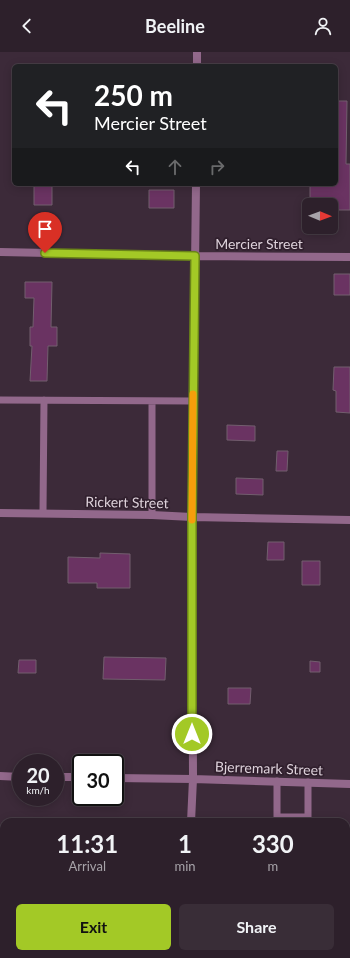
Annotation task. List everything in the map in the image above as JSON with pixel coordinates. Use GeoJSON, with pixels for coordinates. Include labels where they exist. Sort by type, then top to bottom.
{"type":"FeatureCollection","features":[{"type":"Feature","properties":{"kind":"street"},"geometry":{"type":"LineString","coordinates":[[197,52],[197,64]]}},
{"type":"Feature","properties":{"kind":"street"},"geometry":{"type":"LineString","coordinates":[[192,818],[192,517],[196,186]]}},
{"type":"Feature","properties":{"kind":"street","name":"Mercier Street"},"geometry":{"type":"LineString","coordinates":[[0,252],[195,256],[350,257]]}},
{"type":"Feature","properties":{"kind":"street","name":"Rickert Street"},"geometry":{"type":"LineString","coordinates":[[0,513],[350,520]]}},
{"type":"Feature","properties":{"kind":"street"},"geometry":{"type":"LineString","coordinates":[[0,776],[12,776]]}},
{"type":"Feature","properties":{"kind":"street","name":"Bjerremark Street"},"geometry":{"type":"LineString","coordinates":[[124,778],[350,784]]}},
{"type":"Feature","properties":{"kind":"lane"},"geometry":{"type":"LineString","coordinates":[[0,400],[193,401]]}},
{"type":"Feature","properties":{"kind":"lane"},"geometry":{"type":"LineString","coordinates":[[43,513],[44,400]]}},
{"type":"Feature","properties":{"kind":"lane"},"geometry":{"type":"LineString","coordinates":[[152,401],[152,515]]}},
{"type":"Feature","properties":{"kind":"lane"},"geometry":{"type":"LineString","coordinates":[[277,781],[277,818]]}},
{"type":"Feature","properties":{"kind":"lane"},"geometry":{"type":"LineString","coordinates":[[292,818],[308,817],[308,782]]}},
{"type":"Feature","properties":{"kind":"building"},"geometry":{"type":"Polygon","coordinates":[[[338,101],[347,101],[346,164],[350,164],[350,210],[338,210],[338,198],[310,198],[310,186],[338,186],[338,101]]]}},
{"type":"Feature","properties":{"kind":"building"},"geometry":{"type":"Polygon","coordinates":[[[34,186],[52,186],[52,205],[34,205],[34,186]]]}},
{"type":"Feature","properties":{"kind":"building"},"geometry":{"type":"Polygon","coordinates":[[[149,190],[174,190],[174,208],[149,208],[149,190]]]}},
{"type":"Feature","properties":{"kind":"building"},"geometry":{"type":"Polygon","coordinates":[[[334,274],[350,274],[350,295],[334,295],[334,274]]]}},
{"type":"Feature","properties":{"kind":"building"},"geometry":{"type":"Polygon","coordinates":[[[25,282],[52,282],[51,327],[57,327],[57,346],[48,346],[47,381],[30,381],[32,346],[30,346],[30,327],[33,327],[34,298],[25,298],[25,282]]]}},
{"type":"Feature","properties":{"kind":"building"},"geometry":{"type":"Polygon","coordinates":[[[334,367],[350,367],[350,413],[336,412],[336,391],[333,390],[334,367]]]}},
{"type":"Feature","properties":{"kind":"building"},"geometry":{"type":"Polygon","coordinates":[[[227,425],[255,426],[255,441],[227,440],[227,425]]]}},
{"type":"Feature","properties":{"kind":"building"},"geometry":{"type":"Polygon","coordinates":[[[277,451],[288,451],[287,471],[276,471],[277,451]]]}},
{"type":"Feature","properties":{"kind":"building"},"geometry":{"type":"Polygon","coordinates":[[[236,478],[263,479],[263,495],[236,494],[236,478]]]}},
{"type":"Feature","properties":{"kind":"building"},"geometry":{"type":"Polygon","coordinates":[[[268,542],[284,542],[284,560],[267,560],[268,542]]]}},
{"type":"Feature","properties":{"kind":"building"},"geometry":{"type":"Polygon","coordinates":[[[100,553],[130,554],[130,588],[97,588],[97,583],[68,583],[68,557],[100,558],[100,553]]]}},
{"type":"Feature","properties":{"kind":"building"},"geometry":{"type":"Polygon","coordinates":[[[302,561],[320,561],[320,585],[302,585],[302,561]]]}},
{"type":"Feature","properties":{"kind":"building"},"geometry":{"type":"Polygon","coordinates":[[[104,657],[166,658],[165,680],[103,679],[104,657]]]}},
{"type":"Feature","properties":{"kind":"building"},"geometry":{"type":"Polygon","coordinates":[[[19,660],[36,660],[36,673],[18,673],[19,660]]]}},
{"type":"Feature","properties":{"kind":"building"},"geometry":{"type":"Polygon","coordinates":[[[310,661],[320,662],[320,672],[310,672],[310,661]]]}},
{"type":"Feature","properties":{"kind":"building"},"geometry":{"type":"Polygon","coordinates":[[[228,688],[251,688],[250,704],[228,704],[228,688]]]}},
{"type":"Feature","properties":{"kind":"slow traffic"},"geometry":{"type":"LineString","coordinates":[[192,520],[193,394]]}},
{"type":"Feature","properties":{"kind":"route"},"geometry":{"type":"LineString","coordinates":[[45,253],[195,256],[192,517],[192,734]]}}]}
